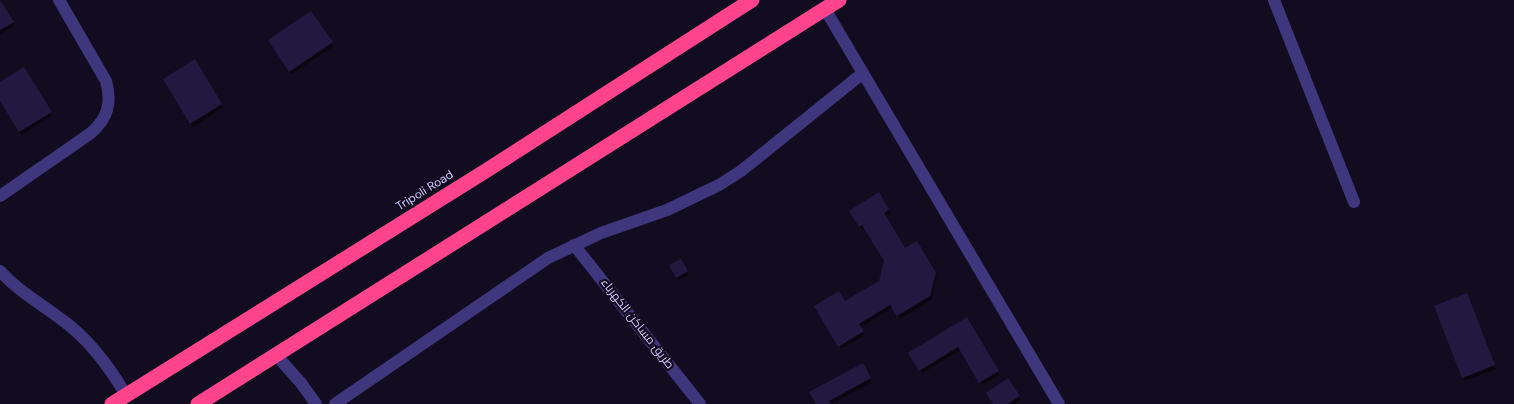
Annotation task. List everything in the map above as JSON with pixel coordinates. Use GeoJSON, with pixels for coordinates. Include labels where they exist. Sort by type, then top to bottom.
{"type":"FeatureCollection","features":[{"type":"Feature","properties":{"kind":"highway","name":"Tripoli Road"},"geometry":{"type":"LineString","coordinates":[[112,404],[476,177],[752,0]]}},
{"type":"Feature","properties":{"kind":"highway"},"geometry":{"type":"LineString","coordinates":[[198,404],[277,356],[839,0]]}},
{"type":"Feature","properties":{"kind":"street"},"geometry":{"type":"LineString","coordinates":[[0,196],[91,133],[100,125],[110,104],[106,81],[59,0]]}},
{"type":"Feature","properties":{"kind":"street"},"geometry":{"type":"LineString","coordinates":[[1274,0],[1354,202]]}},
{"type":"Feature","properties":{"kind":"street"},"geometry":{"type":"LineString","coordinates":[[825,9],[1059,404]]}},
{"type":"Feature","properties":{"kind":"street"},"geometry":{"type":"LineString","coordinates":[[335,404],[548,258],[601,233],[667,210],[718,185],[741,171],[863,73]]}},
{"type":"Feature","properties":{"kind":"street","name":"طريق مساكن الكهرباء"},"geometry":{"type":"LineString","coordinates":[[574,245],[700,404]]}},
{"type":"Feature","properties":{"kind":"street"},"geometry":{"type":"LineString","coordinates":[[0,272],[13,286],[82,336],[99,355],[126,395]]}},
{"type":"Feature","properties":{"kind":"street"},"geometry":{"type":"LineString","coordinates":[[277,356],[301,383],[316,404]]}},
{"type":"Feature","properties":{"kind":"building"},"geometry":{"type":"Polygon","coordinates":[[[0,0],[14,22],[0,30],[0,0]]]}},
{"type":"Feature","properties":{"kind":"building"},"geometry":{"type":"Polygon","coordinates":[[[311,11],[333,42],[289,72],[268,40],[311,11]]]}},
{"type":"Feature","properties":{"kind":"building"},"geometry":{"type":"Polygon","coordinates":[[[195,59],[222,104],[190,124],[163,79],[195,59]]]}},
{"type":"Feature","properties":{"kind":"building"},"geometry":{"type":"Polygon","coordinates":[[[24,67],[52,112],[19,132],[0,101],[0,82],[24,67]]]}},
{"type":"Feature","properties":{"kind":"building"},"geometry":{"type":"Polygon","coordinates":[[[879,192],[889,210],[884,213],[905,248],[917,241],[936,273],[930,296],[897,316],[890,305],[859,324],[864,331],[838,347],[814,306],[839,291],[845,301],[879,281],[884,261],[862,225],[859,227],[849,211],[879,192]]]}},
{"type":"Feature","properties":{"kind":"building"},"geometry":{"type":"Polygon","coordinates":[[[681,259],[688,271],[676,278],[669,265],[681,259]]]}},
{"type":"Feature","properties":{"kind":"building"},"geometry":{"type":"Polygon","coordinates":[[[1467,293],[1495,365],[1462,378],[1434,306],[1467,293]]]}},
{"type":"Feature","properties":{"kind":"building"},"geometry":{"type":"Polygon","coordinates":[[[967,317],[999,371],[979,383],[958,347],[919,371],[908,353],[967,317]]]}},
{"type":"Feature","properties":{"kind":"building"},"geometry":{"type":"Polygon","coordinates":[[[863,363],[871,378],[829,401],[831,404],[816,404],[809,392],[863,363]]]}},
{"type":"Feature","properties":{"kind":"building"},"geometry":{"type":"Polygon","coordinates":[[[1008,378],[1020,396],[1008,404],[993,404],[986,393],[1008,378]]]}}]}
